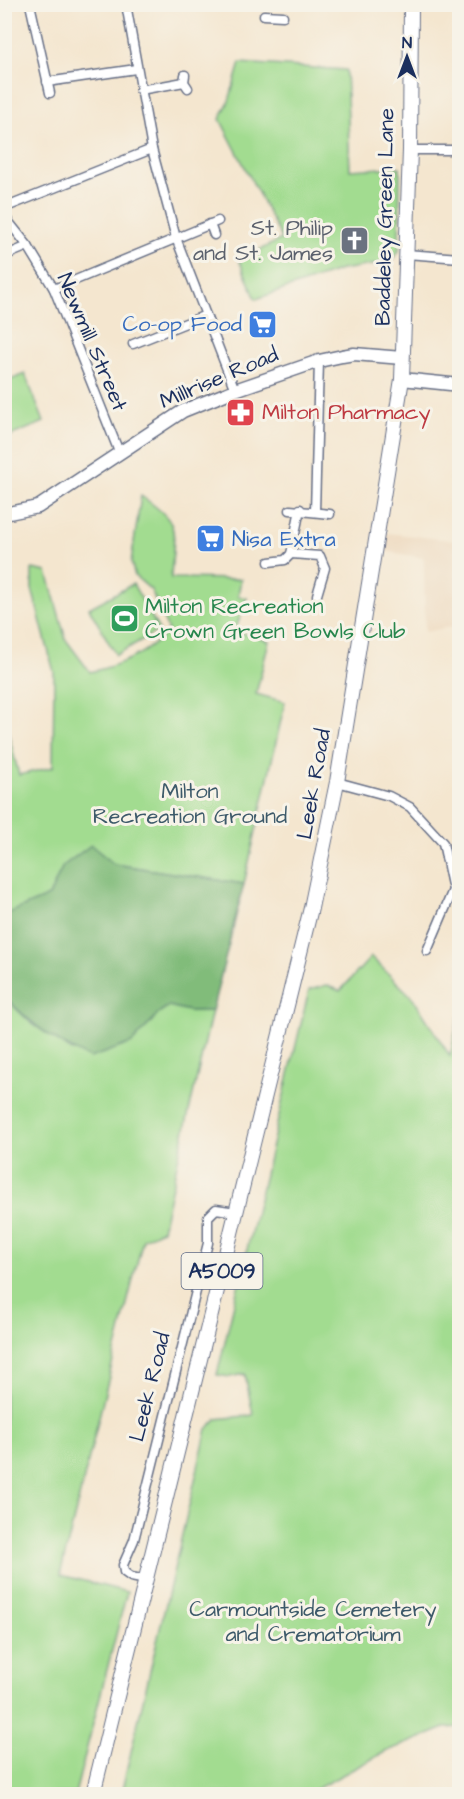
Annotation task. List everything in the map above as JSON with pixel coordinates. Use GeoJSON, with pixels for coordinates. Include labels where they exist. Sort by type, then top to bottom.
{"type":"FeatureCollection","features":[{"type":"Feature","properties":{"kind":"main road","name":"Baddeley Green Lane"},"geometry":{"type":"LineString","coordinates":[[402,358],[410,150],[411,4]]}},
{"type":"Feature","properties":{"kind":"main road","name":"Leek Road"},"geometry":{"type":"LineString","coordinates":[[93,1794],[311,908],[337,782],[402,379],[402,358]]}},
{"type":"Feature","properties":{"kind":"street"},"geometry":{"type":"LineString","coordinates":[[30,4],[50,93]]}},
{"type":"Feature","properties":{"kind":"street"},"geometry":{"type":"LineString","coordinates":[[126,4],[152,149],[176,238],[235,390]]}},
{"type":"Feature","properties":{"kind":"street"},"geometry":{"type":"LineString","coordinates":[[272,4],[268,15],[283,16]]}},
{"type":"Feature","properties":{"kind":"street"},"geometry":{"type":"LineString","coordinates":[[47,82],[136,69]]}},
{"type":"Feature","properties":{"kind":"street"},"geometry":{"type":"LineString","coordinates":[[140,90],[186,82]]}},
{"type":"Feature","properties":{"kind":"street"},"geometry":{"type":"LineString","coordinates":[[4,208],[152,149]]}},
{"type":"Feature","properties":{"kind":"street"},"geometry":{"type":"LineString","coordinates":[[410,150],[459,150]]}},
{"type":"Feature","properties":{"kind":"street","name":"Newmill Street"},"geometry":{"type":"LineString","coordinates":[[4,216],[28,246],[54,289],[99,409],[119,453]]}},
{"type":"Feature","properties":{"kind":"street"},"geometry":{"type":"LineString","coordinates":[[54,289],[214,223],[214,235]]}},
{"type":"Feature","properties":{"kind":"street"},"geometry":{"type":"LineString","coordinates":[[4,256],[28,246]]}},
{"type":"Feature","properties":{"kind":"street"},"geometry":{"type":"LineString","coordinates":[[406,254],[459,258]]}},
{"type":"Feature","properties":{"kind":"street"},"geometry":{"type":"LineString","coordinates":[[133,344],[206,315]]}},
{"type":"Feature","properties":{"kind":"street","name":"Millrise Road"},"geometry":{"type":"LineString","coordinates":[[4,514],[38,507],[183,411],[235,390],[320,361],[354,354],[402,358]]}},
{"type":"Feature","properties":{"kind":"street"},"geometry":{"type":"LineString","coordinates":[[315,512],[320,361]]}},
{"type":"Feature","properties":{"kind":"street"},"geometry":{"type":"LineString","coordinates":[[402,379],[459,385]]}},
{"type":"Feature","properties":{"kind":"street"},"geometry":{"type":"LineString","coordinates":[[269,562],[285,560],[291,554],[300,509]]}},
{"type":"Feature","properties":{"kind":"street"},"geometry":{"type":"LineString","coordinates":[[290,510],[300,509],[330,514]]}},
{"type":"Feature","properties":{"kind":"street"},"geometry":{"type":"LineString","coordinates":[[291,554],[320,556],[326,568],[317,595]]}},
{"type":"Feature","properties":{"kind":"street"},"geometry":{"type":"LineString","coordinates":[[337,782],[389,796],[410,807],[443,843],[453,890],[428,951]]}},
{"type":"Feature","properties":{"kind":"street","name":"Leek Road"},"geometry":{"type":"LineString","coordinates":[[146,1580],[131,1577],[124,1572],[123,1565],[134,1540],[208,1243],[208,1217],[216,1209],[236,1212]]}},
{"type":"Feature","properties":{"kind":"shaded area"},"geometry":{"type":"Polygon","coordinates":[[[387,533],[459,541],[459,625],[425,632],[424,558],[384,551],[387,533]]]}},
{"type":"Feature","properties":{"kind":"green space"},"geometry":{"type":"Polygon","coordinates":[[[240,63],[346,70],[350,170],[400,167],[399,251],[390,262],[341,270],[256,299],[239,260],[282,239],[220,119],[229,101],[240,63]]]}},
{"type":"Feature","properties":{"kind":"green space"},"geometry":{"type":"Polygon","coordinates":[[[25,374],[44,422],[5,438],[5,382],[25,374]]]}},
{"type":"Feature","properties":{"kind":"green space","name":"Milton Recreation Ground"},"geometry":{"type":"Polygon","coordinates":[[[141,496],[164,514],[173,530],[171,578],[241,579],[238,596],[247,598],[235,631],[269,641],[256,694],[285,702],[244,884],[114,864],[91,846],[63,866],[49,896],[5,915],[4,717],[19,775],[53,767],[54,672],[32,589],[32,569],[47,572],[66,640],[90,672],[123,662],[152,646],[168,630],[151,590],[135,576],[131,562],[141,496]]]}},
{"type":"Feature","properties":{"kind":"green space","name":"Milton Recreation Crown Green Bowls Club"},"geometry":{"type":"Polygon","coordinates":[[[133,584],[159,630],[116,655],[89,608],[133,584]]]}},
{"type":"Feature","properties":{"kind":"green space"},"geometry":{"type":"Polygon","coordinates":[[[91,845],[114,864],[244,884],[212,1011],[189,1011],[169,1006],[161,1011],[132,1043],[90,1058],[44,1032],[5,997],[4,915],[49,896],[63,866],[91,845]]]}},
{"type":"Feature","properties":{"kind":"green space","name":"Carmountside Cemetery and Crematorium"},"geometry":{"type":"Polygon","coordinates":[[[371,957],[413,998],[450,1056],[459,1016],[459,1727],[445,1728],[385,1752],[307,1794],[121,1794],[207,1429],[216,1419],[253,1415],[245,1374],[230,1377],[217,1375],[309,990],[327,985],[340,991],[371,957]]]}},
{"type":"Feature","properties":{"kind":"green space"},"geometry":{"type":"Polygon","coordinates":[[[4,997],[31,1023],[72,1051],[132,1043],[161,1011],[169,1006],[189,1011],[212,1011],[162,1230],[143,1239],[61,1571],[61,1575],[127,1592],[75,1794],[5,1794],[4,997]]]}},
{"type":"Feature","properties":{"kind":"place","name":"St. Philip and St. James"},"geometry":{"type":"Point","coordinates":[354,241]}},
{"type":"Feature","properties":{"kind":"place","name":"Co-op Food"},"geometry":{"type":"Point","coordinates":[263,324]}},
{"type":"Feature","properties":{"kind":"place","name":"Milton Pharmacy"},"geometry":{"type":"Point","coordinates":[241,412]}},
{"type":"Feature","properties":{"kind":"place","name":"Nisa Extra"},"geometry":{"type":"Point","coordinates":[211,539]}},
{"type":"Feature","properties":{"kind":"place","name":"Milton Recreation Crown Green Bowls Club"},"geometry":{"type":"Point","coordinates":[124,619]}}]}
